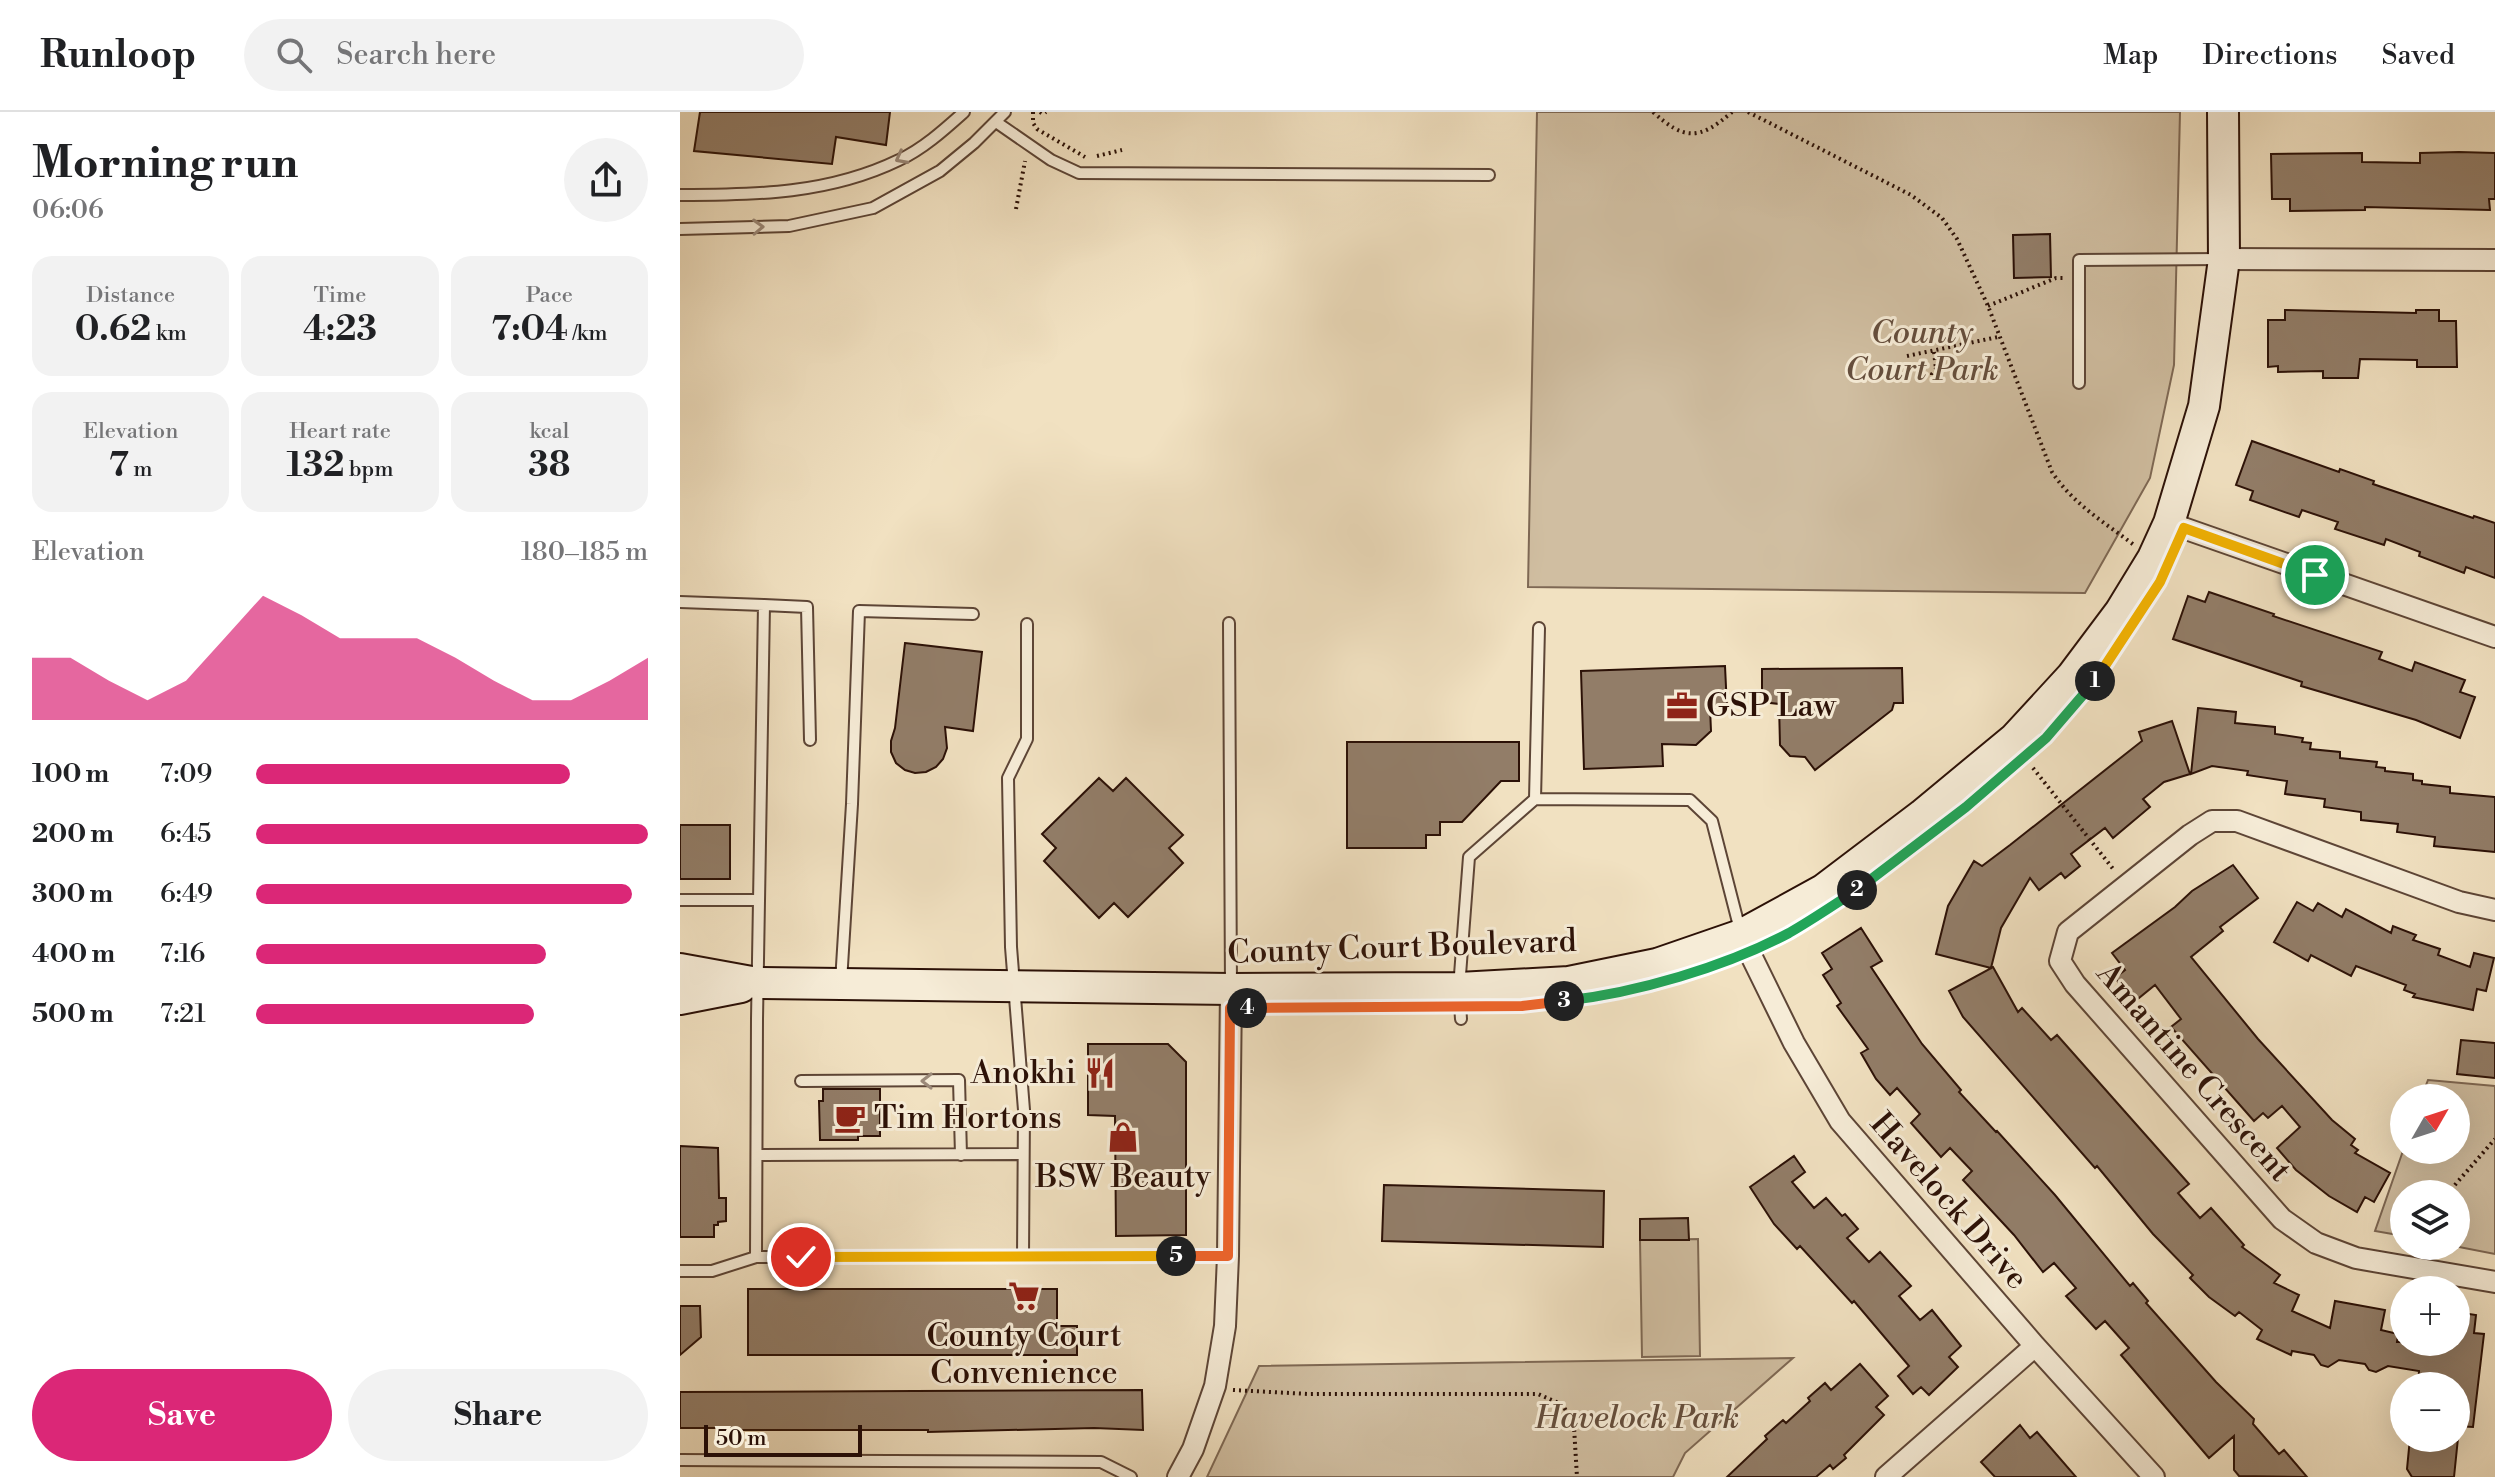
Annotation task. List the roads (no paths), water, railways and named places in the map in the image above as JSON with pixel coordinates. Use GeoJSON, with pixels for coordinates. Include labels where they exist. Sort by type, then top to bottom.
{"type":"FeatureCollection","features":[{"type":"Feature","properties":{"kind":"street","name":"County Court Boulevard"},"geometry":{"type":"LineString","coordinates":[[680,969],[757,983],[1231,989],[1459,988],[1569,982],[1657,964],[1741,935],[1823,890],[1922,815],[2015,738],[2072,676],[2120,612],[2153,558],[2169,523],[2204,406],[2224,259],[2223,112]]}},
{"type":"Feature","properties":{"kind":"street"},"geometry":{"type":"LineString","coordinates":[[2224,259],[2495,260]]}},
{"type":"Feature","properties":{"kind":"street"},"geometry":{"type":"LineString","coordinates":[[2169,523],[2495,637]]}},
{"type":"Feature","properties":{"kind":"street","name":"Amantine Crescent"},"geometry":{"type":"LineString","coordinates":[[2495,910],[2459,902],[2237,821],[2212,821],[2068,932],[2060,961],[2075,984],[2282,1219],[2316,1243],[2356,1258],[2495,1282]]}},
{"type":"Feature","properties":{"kind":"street","name":"Havelock Drive"},"geometry":{"type":"LineString","coordinates":[[1741,935],[1794,1043],[1840,1121],[2035,1346],[2154,1477]]}},
{"type":"Feature","properties":{"kind":"street","name":"County Court Boulevard"},"geometry":{"type":"LineString","coordinates":[[680,999],[757,983]]}},
{"type":"Feature","properties":{"kind":"street"},"geometry":{"type":"LineString","coordinates":[[1178,1477],[1193,1449],[1215,1386],[1225,1326],[1231,989]]}},
{"type":"Feature","properties":{"kind":"street"},"geometry":{"type":"LineString","coordinates":[[1886,1477],[2035,1346]]}},
{"type":"Feature","properties":{"kind":"lane"},"geometry":{"type":"LineString","coordinates":[[680,195],[793,192],[852,179],[902,159],[964,112]]}},
{"type":"Feature","properties":{"kind":"lane"},"geometry":{"type":"LineString","coordinates":[[680,229],[789,226],[873,208],[940,171],[1005,112]]}},
{"type":"Feature","properties":{"kind":"lane"},"geometry":{"type":"LineString","coordinates":[[996,122],[1051,160],[1079,173],[1489,175]]}},
{"type":"Feature","properties":{"kind":"lane"},"geometry":{"type":"LineString","coordinates":[[2079,383],[2079,260],[2224,259]]}},
{"type":"Feature","properties":{"kind":"lane"},"geometry":{"type":"LineString","coordinates":[[680,602],[807,607],[810,740]]}},
{"type":"Feature","properties":{"kind":"lane"},"geometry":{"type":"LineString","coordinates":[[756,1257],[764,605]]}},
{"type":"Feature","properties":{"kind":"lane"},"geometry":{"type":"LineString","coordinates":[[841,984],[859,611],[973,614]]}},
{"type":"Feature","properties":{"kind":"lane"},"geometry":{"type":"LineString","coordinates":[[1229,623],[1231,989]]}},
{"type":"Feature","properties":{"kind":"lane"},"geometry":{"type":"LineString","coordinates":[[1023,1256],[1024,1110],[1011,947],[1008,778],[1027,739],[1027,624]]}},
{"type":"Feature","properties":{"kind":"lane"},"geometry":{"type":"LineString","coordinates":[[1535,799],[1539,628]]}},
{"type":"Feature","properties":{"kind":"lane"},"geometry":{"type":"LineString","coordinates":[[1461,1019],[1459,988],[1469,857],[1535,799],[1690,800],[1712,821],[1741,935]]}},
{"type":"Feature","properties":{"kind":"lane"},"geometry":{"type":"LineString","coordinates":[[680,900],[758,900]]}},
{"type":"Feature","properties":{"kind":"lane"},"geometry":{"type":"LineString","coordinates":[[801,1081],[959,1080],[961,1155]]}},
{"type":"Feature","properties":{"kind":"lane"},"geometry":{"type":"LineString","coordinates":[[757,1155],[1023,1154]]}},
{"type":"Feature","properties":{"kind":"lane"},"geometry":{"type":"LineString","coordinates":[[680,1271],[712,1271],[756,1257],[1228,1256]]}},
{"type":"Feature","properties":{"kind":"lane"},"geometry":{"type":"LineString","coordinates":[[680,1460],[1101,1462],[1131,1477]]}},
{"type":"Feature","properties":{"kind":"place","name":"GSP Law"},"geometry":{"type":"Point","coordinates":[1682,706]}},
{"type":"Feature","properties":{"kind":"place","name":"Anokhi"},"geometry":{"type":"Point","coordinates":[1100,1073]}},
{"type":"Feature","properties":{"kind":"place","name":"Tim Hortons"},"geometry":{"type":"Point","coordinates":[850,1118]}},
{"type":"Feature","properties":{"kind":"place","name":"BSW Beauty"},"geometry":{"type":"Point","coordinates":[1123,1137]}},
{"type":"Feature","properties":{"kind":"place","name":"County Court Convenience"},"geometry":{"type":"Point","coordinates":[1024,1296]}},
{"type":"Feature","properties":{"kind":"park label","name":"County Court Park"},"geometry":{"type":"Point","coordinates":[1922,352]}},
{"type":"Feature","properties":{"kind":"park label","name":"Havelock Park"},"geometry":{"type":"Point","coordinates":[1637,1418]}}]}
